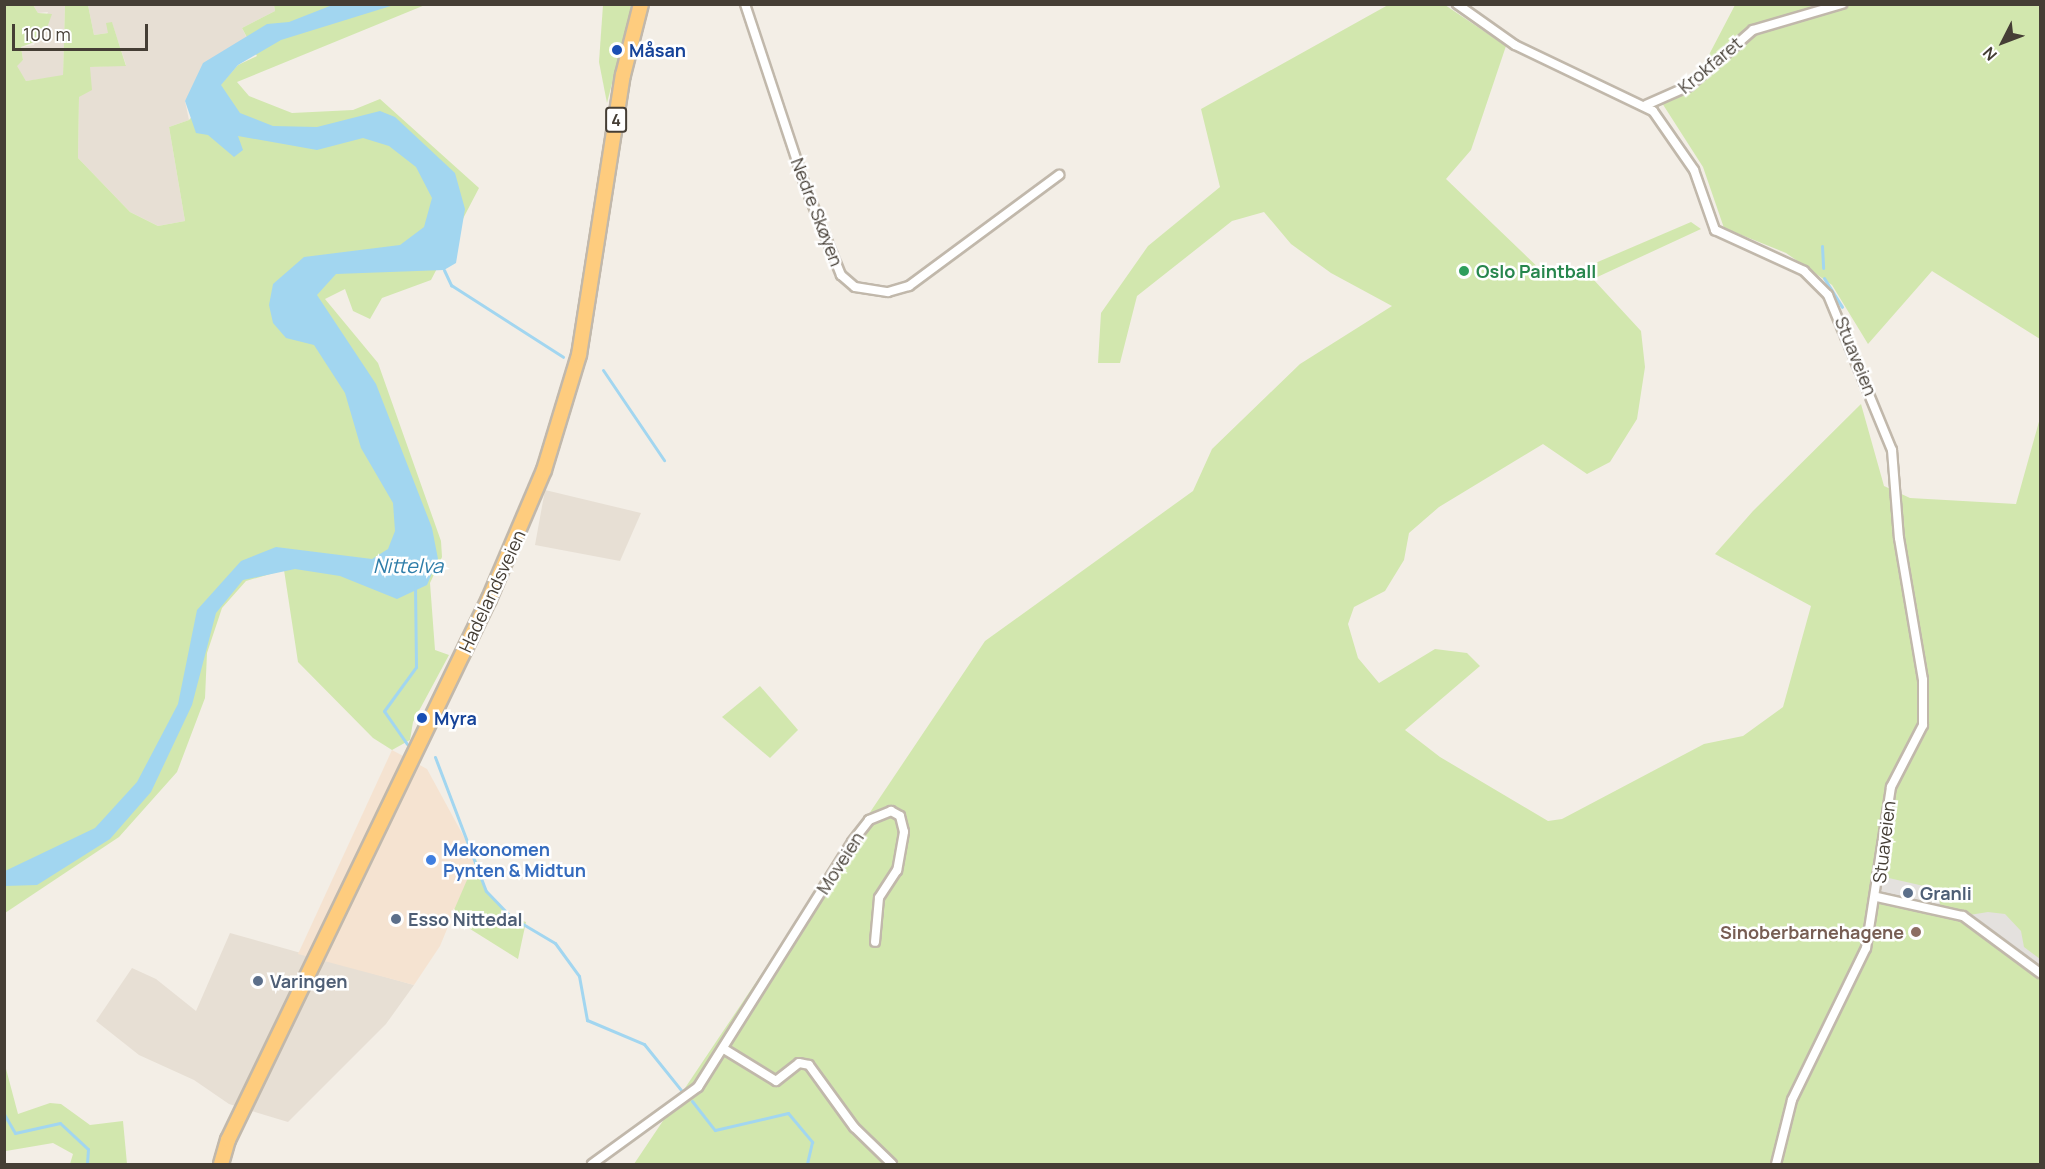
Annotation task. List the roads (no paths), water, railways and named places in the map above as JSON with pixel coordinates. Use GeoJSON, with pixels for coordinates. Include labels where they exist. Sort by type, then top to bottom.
{"type":"FeatureCollection","features":[{"type":"Feature","properties":{"kind":"highway","name":"Hadelandsveien"},"geometry":{"type":"LineString","coordinates":[[211,1164],[228,1140],[474,633],[544,470],[579,355],[622,75],[641,4]]}},
{"type":"Feature","properties":{"kind":"highway","name":"Hadelandsveien"},"geometry":{"type":"LineString","coordinates":[[221,1164],[228,1140]]}},
{"type":"Feature","properties":{"kind":"street","name":"Nedre Skøyen"},"geometry":{"type":"LineString","coordinates":[[745,4],[806,188],[841,275],[855,287],[888,291],[909,286],[1059,175]]}},
{"type":"Feature","properties":{"kind":"street","name":"Stuaveien"},"geometry":{"type":"LineString","coordinates":[[1457,4],[1515,45],[1646,105],[1690,163],[1715,230],[1821,285],[1846,327],[1892,450],[1925,704],[1922,732],[1891,787],[1877,897],[1859,968],[1796,1091],[1776,1164]]}},
{"type":"Feature","properties":{"kind":"street","name":"Krokfaret"},"geometry":{"type":"LineString","coordinates":[[1646,105],[1689,86],[1753,30],[1842,4]]}},
{"type":"Feature","properties":{"kind":"street","name":"Moveien"},"geometry":{"type":"LineString","coordinates":[[592,1164],[671,1112],[698,1088],[852,842],[869,820],[891,811],[900,816],[904,832],[897,870],[879,898],[875,942]]}},
{"type":"Feature","properties":{"kind":"street"},"geometry":{"type":"LineString","coordinates":[[1877,897],[1963,916],[2040,973]]}},
{"type":"Feature","properties":{"kind":"street"},"geometry":{"type":"LineString","coordinates":[[724,1049],[776,1081],[799,1063],[809,1065],[854,1127],[892,1164]]}},
{"type":"Feature","properties":{"kind":"water","name":"Nittelva"},"geometry":{"type":"Polygon","coordinates":[[[335,4],[394,5],[281,40],[238,65],[221,85],[240,113],[273,126],[317,127],[380,111],[395,117],[455,173],[465,209],[456,263],[444,270],[336,274],[317,295],[376,384],[432,528],[438,559],[427,585],[397,599],[340,576],[295,569],[243,580],[216,613],[192,705],[151,792],[110,839],[37,885],[5,886],[5,871],[95,828],[137,782],[178,704],[197,610],[241,561],[276,547],[372,559],[388,549],[395,531],[393,503],[361,448],[345,393],[314,345],[286,338],[273,323],[269,305],[273,284],[304,257],[400,245],[424,227],[432,198],[416,167],[389,146],[363,138],[317,150],[238,136],[243,150],[234,157],[208,135],[196,133],[185,101],[203,63],[267,24],[289,22],[335,4]]]}},
{"type":"Feature","properties":{"kind":"waterway"},"geometry":{"type":"LineString","coordinates":[[1822,246],[1823,268]]}},
{"type":"Feature","properties":{"kind":"waterway"},"geometry":{"type":"LineString","coordinates":[[444,270],[451,285],[563,357]]}},
{"type":"Feature","properties":{"kind":"waterway"},"geometry":{"type":"LineString","coordinates":[[1824,278],[1842,307]]}},
{"type":"Feature","properties":{"kind":"waterway"},"geometry":{"type":"LineString","coordinates":[[603,370],[664,460]]}},
{"type":"Feature","properties":{"kind":"waterway"},"geometry":{"type":"LineString","coordinates":[[407,744],[384,711],[416,667],[415,586]]}},
{"type":"Feature","properties":{"kind":"waterway"},"geometry":{"type":"LineString","coordinates":[[435,757],[486,891],[511,917],[555,943],[579,976],[587,1020],[644,1044],[685,1095]]}},
{"type":"Feature","properties":{"kind":"waterway"},"geometry":{"type":"LineString","coordinates":[[692,1101],[715,1130],[788,1113],[812,1142],[807,1164]]}},
{"type":"Feature","properties":{"kind":"waterway"},"geometry":{"type":"LineString","coordinates":[[4,1114],[15,1133],[60,1123],[88,1149],[87,1164]]}},
{"type":"Feature","properties":{"kind":"place","name":"Måsan"},"geometry":{"type":"Point","coordinates":[617,50]}},
{"type":"Feature","properties":{"kind":"place","name":"Oslo Paintball"},"geometry":{"type":"Point","coordinates":[1464,271]}},
{"type":"Feature","properties":{"kind":"place","name":"Myra"},"geometry":{"type":"Point","coordinates":[422,718]}},
{"type":"Feature","properties":{"kind":"place","name":"Mekonomen Pynten & Midtun"},"geometry":{"type":"Point","coordinates":[431,860]}},
{"type":"Feature","properties":{"kind":"place","name":"Granli"},"geometry":{"type":"Point","coordinates":[1908,893]}},
{"type":"Feature","properties":{"kind":"place","name":"Esso Nittedal"},"geometry":{"type":"Point","coordinates":[396,919]}},
{"type":"Feature","properties":{"kind":"place","name":"Sinoberbarnehagene"},"geometry":{"type":"Point","coordinates":[1916,932]}},
{"type":"Feature","properties":{"kind":"place","name":"Varingen"},"geometry":{"type":"Point","coordinates":[258,981]}}]}
